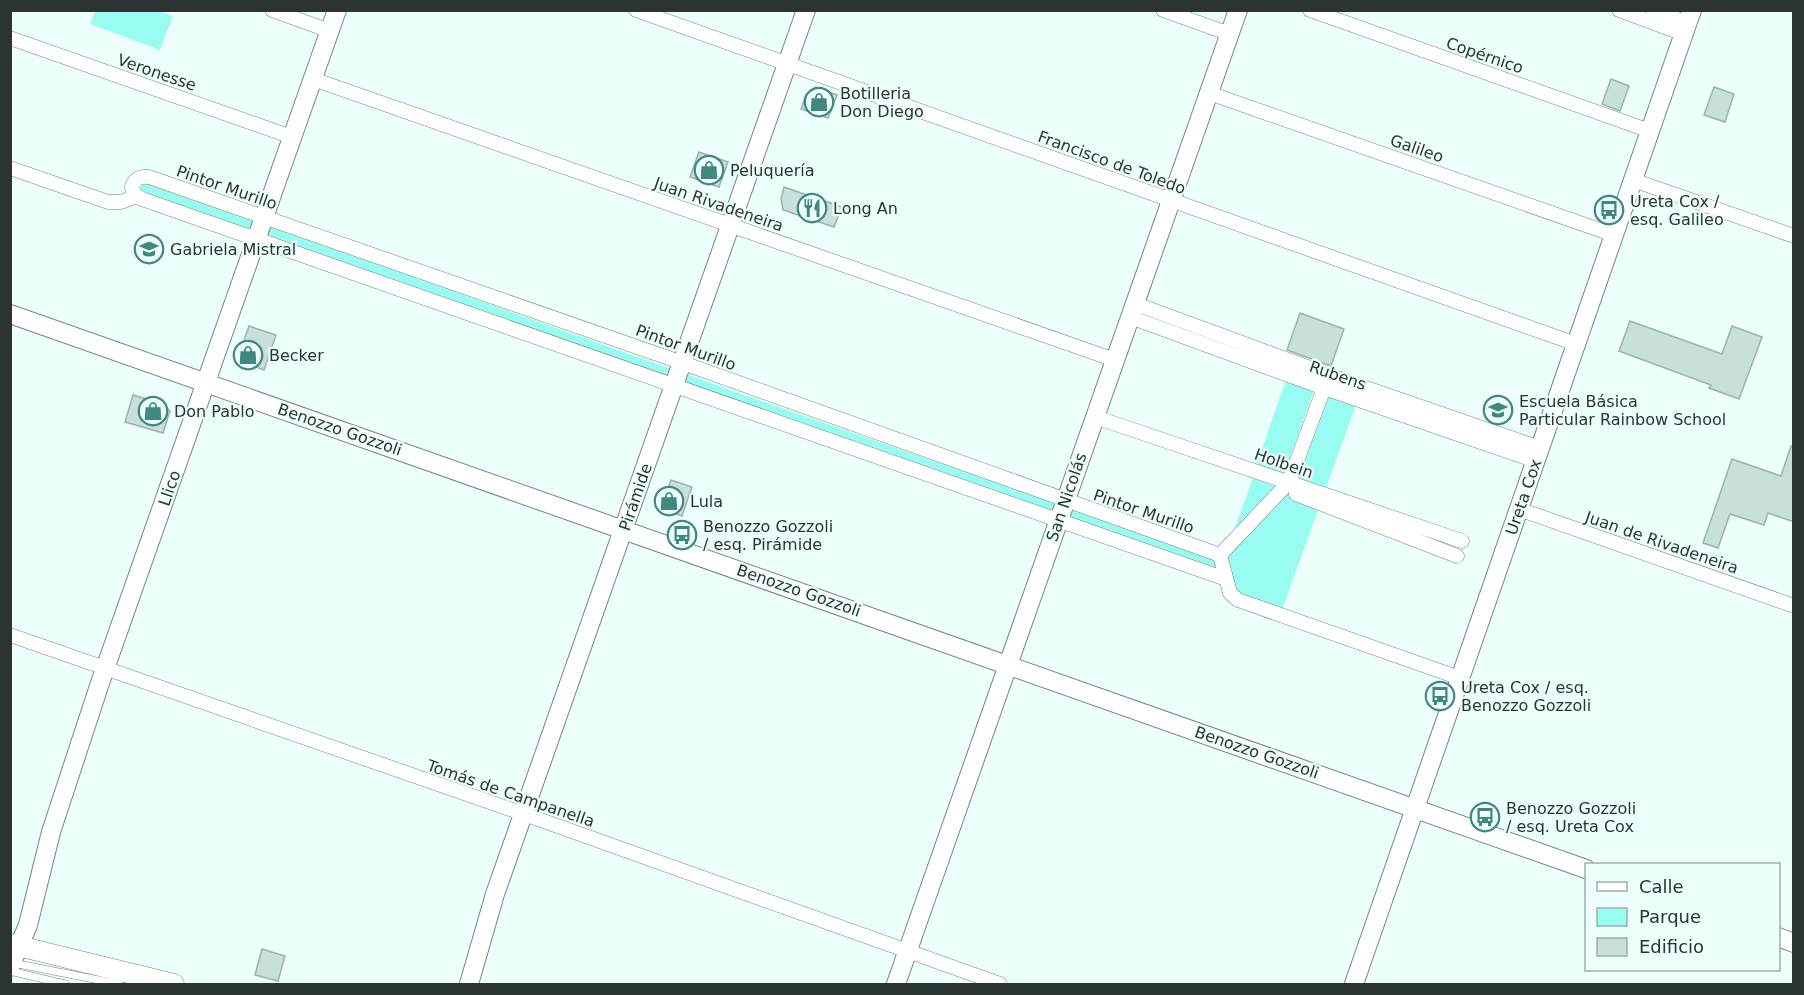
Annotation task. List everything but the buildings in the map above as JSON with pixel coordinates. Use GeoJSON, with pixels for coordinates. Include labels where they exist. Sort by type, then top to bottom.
{"type":"FeatureCollection","features":[{"type":"Feature","properties":{"kind":"main road"},"geometry":{"type":"LineString","coordinates":[[12,959],[174,984]]}},
{"type":"Feature","properties":{"kind":"street"},"geometry":{"type":"LineString","coordinates":[[272,10],[330,31]]}},
{"type":"Feature","properties":{"kind":"street","name":"Llico"},"geometry":{"type":"LineString","coordinates":[[12,959],[28,925],[62,795],[337,10]]}},
{"type":"Feature","properties":{"kind":"street","name":"Francisco de Toledo"},"geometry":{"type":"LineString","coordinates":[[636,10],[1576,344]]}},
{"type":"Feature","properties":{"kind":"street","name":"Pirámide"},"geometry":{"type":"LineString","coordinates":[[469,984],[486,920],[806,10]]}},
{"type":"Feature","properties":{"kind":"street"},"geometry":{"type":"LineString","coordinates":[[1163,10],[1230,34]]}},
{"type":"Feature","properties":{"kind":"street","name":"San Nicolás"},"geometry":{"type":"LineString","coordinates":[[896,984],[1238,10]]}},
{"type":"Feature","properties":{"kind":"street","name":"Copérnico"},"geometry":{"type":"LineString","coordinates":[[1310,10],[1650,131]]}},
{"type":"Feature","properties":{"kind":"street"},"geometry":{"type":"LineString","coordinates":[[1619,10],[1688,22]]}},
{"type":"Feature","properties":{"kind":"street"},"geometry":{"type":"LineString","coordinates":[[1653,10],[1688,22]]}},
{"type":"Feature","properties":{"kind":"street","name":"Ureta Cox"},"geometry":{"type":"LineString","coordinates":[[1354,984],[1688,22]]}},
{"type":"Feature","properties":{"kind":"street","name":"Veronesse"},"geometry":{"type":"LineString","coordinates":[[10,38],[292,137]]}},
{"type":"Feature","properties":{"kind":"street","name":"Juan Rivadeneira"},"geometry":{"type":"LineString","coordinates":[[313,79],[1115,360]]}},
{"type":"Feature","properties":{"kind":"street","name":"Galileo"},"geometry":{"type":"LineString","coordinates":[[1209,93],[1614,234]]}},
{"type":"Feature","properties":{"kind":"street"},"geometry":{"type":"LineString","coordinates":[[10,168],[108,202],[121,202],[137,196],[1226,579]]}},
{"type":"Feature","properties":{"kind":"street","name":"Pintor Murillo"},"geometry":{"type":"LineString","coordinates":[[137,196],[132,187],[135,180],[144,176],[682,363],[1220,555]]}},
{"type":"Feature","properties":{"kind":"street"},"geometry":{"type":"LineString","coordinates":[[1633,180],[1794,236]]}},
{"type":"Feature","properties":{"kind":"street","name":"Rubens"},"geometry":{"type":"LineString","coordinates":[[1133,310],[1324,387],[1538,455]]}},
{"type":"Feature","properties":{"kind":"street","name":"Rubens"},"geometry":{"type":"LineString","coordinates":[[1133,310],[1329,375],[1538,455]]}},
{"type":"Feature","properties":{"kind":"street","name":"Benozzo Gozzoli"},"geometry":{"type":"LineString","coordinates":[[10,314],[1585,868]]}},
{"type":"Feature","properties":{"kind":"street"},"geometry":{"type":"LineString","coordinates":[[1324,387],[1286,485],[1220,555],[1230,593],[1238,600],[1460,678]]}},
{"type":"Feature","properties":{"kind":"street","name":"Holbein"},"geometry":{"type":"LineString","coordinates":[[1095,417],[1286,485],[1462,541]]}},
{"type":"Feature","properties":{"kind":"street","name":"Holbein"},"geometry":{"type":"LineString","coordinates":[[1286,485],[1457,556]]}},
{"type":"Feature","properties":{"kind":"street","name":"Juan de Rivadeneira"},"geometry":{"type":"LineString","coordinates":[[1519,509],[1794,606]]}},
{"type":"Feature","properties":{"kind":"street","name":"Tomás de Campanella"},"geometry":{"type":"LineString","coordinates":[[10,635],[524,814],[1000,984]]}},
{"type":"Feature","properties":{"kind":"street"},"geometry":{"type":"LineString","coordinates":[[1780,937],[1794,943]]}},
{"type":"Feature","properties":{"kind":"lane"},"geometry":{"type":"LineString","coordinates":[[12,959],[65,984]]}},
{"type":"Feature","properties":{"kind":"lane"},"geometry":{"type":"LineString","coordinates":[[12,959],[119,984]]}},
{"type":"Feature","properties":{"kind":"green space"},"geometry":{"type":"Polygon","coordinates":[[[95,11],[158,11],[173,16],[160,50],[90,24],[95,11]]]}},
{"type":"Feature","properties":{"kind":"green space"},"geometry":{"type":"Polygon","coordinates":[[[148,181],[681,372],[1217,558],[1218,566],[1214,568],[939,475],[146,196],[139,189],[141,182],[148,181]]]}},
{"type":"Feature","properties":{"kind":"green space"},"geometry":{"type":"Polygon","coordinates":[[[1287,377],[1315,387],[1284,475],[1256,466],[1287,377]]]}},
{"type":"Feature","properties":{"kind":"green space"},"geometry":{"type":"Polygon","coordinates":[[[1325,392],[1357,402],[1282,610],[1237,592],[1224,554],[1291,489],[1325,392]]]}},
{"type":"Feature","properties":{"kind":"green space"},"geometry":{"type":"Polygon","coordinates":[[[1253,478],[1279,488],[1232,536],[1253,478]]]}},
{"type":"Feature","properties":{"kind":"place","name":"Botilleria Don Diego"},"geometry":{"type":"Point","coordinates":[819,102]}},
{"type":"Feature","properties":{"kind":"place","name":"Peluquería"},"geometry":{"type":"Point","coordinates":[709,170]}},
{"type":"Feature","properties":{"kind":"place","name":"Long An"},"geometry":{"type":"Point","coordinates":[812,208]}},
{"type":"Feature","properties":{"kind":"place","name":"Ureta Cox / esq. Galileo"},"geometry":{"type":"Point","coordinates":[1609,210]}},
{"type":"Feature","properties":{"kind":"place","name":"Gabriela Mistral"},"geometry":{"type":"Point","coordinates":[149,249]}},
{"type":"Feature","properties":{"kind":"place","name":"Becker"},"geometry":{"type":"Point","coordinates":[248,355]}},
{"type":"Feature","properties":{"kind":"place","name":"Escuela Básica Particular Rainbow School"},"geometry":{"type":"Point","coordinates":[1498,410]}},
{"type":"Feature","properties":{"kind":"place","name":"Don Pablo"},"geometry":{"type":"Point","coordinates":[153,411]}},
{"type":"Feature","properties":{"kind":"place","name":"Lula"},"geometry":{"type":"Point","coordinates":[669,501]}},
{"type":"Feature","properties":{"kind":"place","name":"Benozzo Gozzoli / esq. Pirámide"},"geometry":{"type":"Point","coordinates":[682,535]}},
{"type":"Feature","properties":{"kind":"place","name":"Ureta Cox / esq. Benozzo Gozzoli"},"geometry":{"type":"Point","coordinates":[1440,696]}},
{"type":"Feature","properties":{"kind":"place","name":"Benozzo Gozzoli / esq. Ureta Cox"},"geometry":{"type":"Point","coordinates":[1485,817]}}]}
